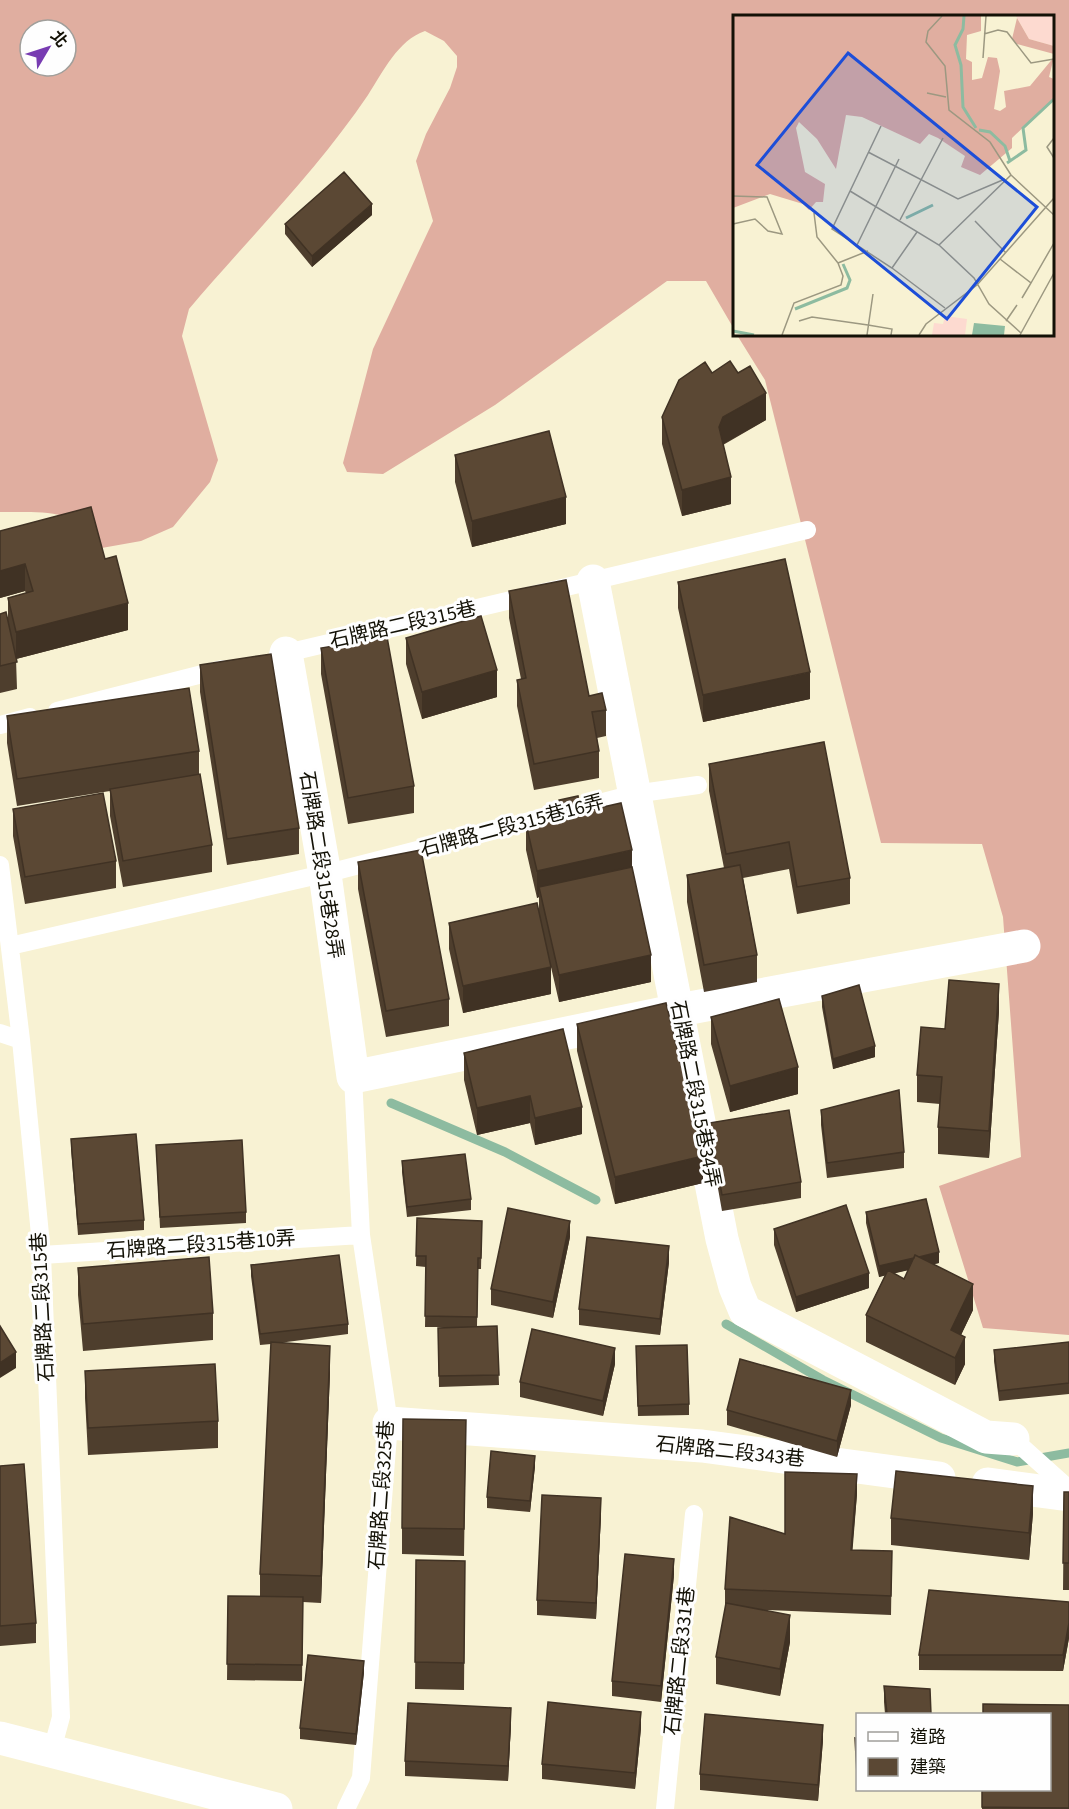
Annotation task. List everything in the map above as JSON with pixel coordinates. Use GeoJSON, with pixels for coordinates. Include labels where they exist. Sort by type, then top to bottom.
{"type":"FeatureCollection","features":[{"type":"Feature","properties":{"kind":"street","name":"石牌路二段315巷34弄"},"geometry":{"type":"LineString","coordinates":[[592,581],[679,1010],[722,1239],[735,1287],[745,1311],[986,1437],[1013,1438]]}},
{"type":"Feature","properties":{"kind":"street","name":"石牌路二段315巷28弄"},"geometry":{"type":"LineString","coordinates":[[274,656],[325,874],[353,1092]]}},
{"type":"Feature","properties":{"kind":"street"},"geometry":{"type":"LineString","coordinates":[[353,1092],[679,1010],[1024,946]]}},
{"type":"Feature","properties":{"kind":"street","name":"石牌路二段343巷"},"geometry":{"type":"LineString","coordinates":[[389,1423],[702,1446],[1069,1495]]}},
{"type":"Feature","properties":{"kind":"street"},"geometry":{"type":"LineString","coordinates":[[0,1738],[276,1809]]}},
{"type":"Feature","properties":{"kind":"lane","name":"石牌路二段315巷"},"geometry":{"type":"LineString","coordinates":[[274,656],[807,530]]}},
{"type":"Feature","properties":{"kind":"lane"},"geometry":{"type":"LineString","coordinates":[[0,725],[240,665]]}},
{"type":"Feature","properties":{"kind":"lane","name":"石牌路二段315巷16弄"},"geometry":{"type":"LineString","coordinates":[[10,946],[325,874],[634,794],[698,785]]}},
{"type":"Feature","properties":{"kind":"lane","name":"石牌路二段315巷"},"geometry":{"type":"LineString","coordinates":[[0,865],[21,1040],[42,1256],[61,1717],[52,1750]]}},
{"type":"Feature","properties":{"kind":"lane"},"geometry":{"type":"LineString","coordinates":[[0,1033],[21,1040]]}},
{"type":"Feature","properties":{"kind":"lane","name":"石牌路二段325巷"},"geometry":{"type":"LineString","coordinates":[[346,1809],[361,1778],[389,1423],[361,1234],[353,1092]]}},
{"type":"Feature","properties":{"kind":"lane","name":"石牌路二段315巷10弄"},"geometry":{"type":"LineString","coordinates":[[42,1256],[361,1234]]}},
{"type":"Feature","properties":{"kind":"lane"},"geometry":{"type":"LineString","coordinates":[[1013,1438],[1069,1489]]}},
{"type":"Feature","properties":{"kind":"lane","name":"石牌路二段331巷"},"geometry":{"type":"LineString","coordinates":[[665,1809],[694,1514]]}},
{"type":"Feature","properties":{"kind":"shaded area"},"geometry":{"type":"Polygon","coordinates":[[[0,0],[1069,0],[1069,1335],[983,1328],[939,1186],[1021,1157],[1003,917],[982,844],[881,843],[765,380],[738,336],[1054,336],[1054,15],[733,15],[733,327],[706,281],[667,281],[495,405],[383,474],[347,472],[343,463],[373,349],[433,221],[416,161],[426,134],[450,88],[457,67],[457,56],[444,41],[425,31],[415,35],[392,58],[327,151],[189,309],[182,336],[218,460],[210,482],[173,527],[141,541],[96,549],[90,535],[81,525],[57,514],[0,512],[0,0]]]}},
{"type":"Feature","properties":{"kind":"building"},"geometry":{"type":"Polygon","coordinates":[[[344,172],[372,204],[312,256],[285,224],[344,172]]]}},
{"type":"Feature","properties":{"kind":"building"},"geometry":{"type":"Polygon","coordinates":[[[730,361],[738,373],[750,366],[766,393],[723,417],[719,427],[731,477],[682,490],[662,417],[679,380],[705,362],[712,373],[730,361]]]}},
{"type":"Feature","properties":{"kind":"building"},"geometry":{"type":"Polygon","coordinates":[[[549,431],[566,497],[472,521],[455,455],[549,431]]]}},
{"type":"Feature","properties":{"kind":"building"},"geometry":{"type":"Polygon","coordinates":[[[91,507],[105,559],[116,556],[128,603],[16,632],[8,598],[33,591],[25,564],[0,571],[0,531],[91,507]]]}},
{"type":"Feature","properties":{"kind":"building"},"geometry":{"type":"Polygon","coordinates":[[[785,559],[810,672],[703,695],[678,582],[785,559]]]}},
{"type":"Feature","properties":{"kind":"building"},"geometry":{"type":"Polygon","coordinates":[[[566,580],[589,696],[602,693],[606,710],[592,712],[599,751],[534,764],[517,680],[526,678],[509,591],[566,580]]]}},
{"type":"Feature","properties":{"kind":"building"},"geometry":{"type":"Polygon","coordinates":[[[6,612],[17,662],[0,666],[0,614],[6,612]]]}},
{"type":"Feature","properties":{"kind":"building"},"geometry":{"type":"Polygon","coordinates":[[[481,616],[497,670],[422,692],[406,638],[481,616]]]}},
{"type":"Feature","properties":{"kind":"building"},"geometry":{"type":"Polygon","coordinates":[[[387,637],[414,786],[348,798],[321,648],[387,637]]]}},
{"type":"Feature","properties":{"kind":"building"},"geometry":{"type":"Polygon","coordinates":[[[271,654],[299,828],[227,839],[200,665],[271,654]]]}},
{"type":"Feature","properties":{"kind":"building"},"geometry":{"type":"Polygon","coordinates":[[[189,688],[199,751],[17,779],[7,716],[189,688]]]}},
{"type":"Feature","properties":{"kind":"building"},"geometry":{"type":"Polygon","coordinates":[[[824,742],[850,878],[797,887],[789,842],[726,854],[709,764],[824,742]]]}},
{"type":"Feature","properties":{"kind":"building"},"geometry":{"type":"Polygon","coordinates":[[[200,774],[212,845],[123,861],[110,789],[200,774]]]}},
{"type":"Feature","properties":{"kind":"building"},"geometry":{"type":"Polygon","coordinates":[[[103,793],[116,861],[25,877],[13,809],[103,793]]]}},
{"type":"Feature","properties":{"kind":"building"},"geometry":{"type":"Polygon","coordinates":[[[578,796],[581,812],[621,803],[632,850],[537,871],[526,824],[563,816],[559,800],[578,796]]]}},
{"type":"Feature","properties":{"kind":"building"},"geometry":{"type":"Polygon","coordinates":[[[421,850],[449,999],[386,1011],[358,862],[421,850]]]}},
{"type":"Feature","properties":{"kind":"building"},"geometry":{"type":"Polygon","coordinates":[[[740,865],[757,955],[704,965],[687,875],[740,865]]]}},
{"type":"Feature","properties":{"kind":"building"},"geometry":{"type":"Polygon","coordinates":[[[632,867],[651,955],[559,975],[539,887],[632,867]]]}},
{"type":"Feature","properties":{"kind":"building"},"geometry":{"type":"Polygon","coordinates":[[[537,903],[551,967],[463,986],[449,923],[537,903]]]}},
{"type":"Feature","properties":{"kind":"building"},"geometry":{"type":"Polygon","coordinates":[[[949,980],[999,984],[989,1131],[938,1127],[942,1077],[917,1075],[921,1027],[945,1029],[949,980]]]}},
{"type":"Feature","properties":{"kind":"building"},"geometry":{"type":"Polygon","coordinates":[[[859,985],[875,1046],[833,1059],[822,996],[859,985]]]}},
{"type":"Feature","properties":{"kind":"building"},"geometry":{"type":"Polygon","coordinates":[[[779,999],[798,1067],[730,1086],[711,1017],[779,999]]]}},
{"type":"Feature","properties":{"kind":"building"},"geometry":{"type":"Polygon","coordinates":[[[666,1003],[703,1156],[615,1177],[577,1024],[666,1003]]]}},
{"type":"Feature","properties":{"kind":"building"},"geometry":{"type":"Polygon","coordinates":[[[563,1029],[582,1107],[535,1118],[530,1096],[477,1108],[464,1053],[563,1029]]]}},
{"type":"Feature","properties":{"kind":"building"},"geometry":{"type":"Polygon","coordinates":[[[899,1090],[904,1152],[827,1163],[821,1110],[899,1090]]]}},
{"type":"Feature","properties":{"kind":"building"},"geometry":{"type":"Polygon","coordinates":[[[789,1110],[801,1182],[722,1195],[709,1123],[789,1110]]]}},
{"type":"Feature","properties":{"kind":"building"},"geometry":{"type":"Polygon","coordinates":[[[136,1134],[144,1220],[78,1224],[71,1139],[136,1134]]]}},
{"type":"Feature","properties":{"kind":"building"},"geometry":{"type":"Polygon","coordinates":[[[242,1140],[246,1212],[160,1217],[156,1145],[242,1140]]]}},
{"type":"Feature","properties":{"kind":"building"},"geometry":{"type":"Polygon","coordinates":[[[465,1154],[471,1199],[407,1207],[402,1161],[465,1154]]]}},
{"type":"Feature","properties":{"kind":"building"},"geometry":{"type":"Polygon","coordinates":[[[926,1199],[939,1252],[919,1257],[915,1255],[914,1258],[879,1266],[866,1212],[926,1199]]]}},
{"type":"Feature","properties":{"kind":"building"},"geometry":{"type":"Polygon","coordinates":[[[846,1205],[869,1273],[796,1297],[774,1229],[846,1205]]]}},
{"type":"Feature","properties":{"kind":"building"},"geometry":{"type":"Polygon","coordinates":[[[508,1208],[570,1221],[553,1302],[491,1289],[508,1208]]]}},
{"type":"Feature","properties":{"kind":"building"},"geometry":{"type":"Polygon","coordinates":[[[417,1218],[482,1221],[481,1258],[478,1258],[477,1317],[425,1316],[426,1256],[416,1256],[417,1218]]]}},
{"type":"Feature","properties":{"kind":"building"},"geometry":{"type":"Polygon","coordinates":[[[587,1237],[669,1246],[660,1319],[579,1309],[587,1237]]]}},
{"type":"Feature","properties":{"kind":"building"},"geometry":{"type":"Polygon","coordinates":[[[339,1255],[348,1324],[260,1334],[251,1265],[339,1255]]]}},
{"type":"Feature","properties":{"kind":"building"},"geometry":{"type":"Polygon","coordinates":[[[915,1255],[973,1284],[951,1330],[965,1337],[955,1358],[866,1315],[888,1270],[904,1279],[915,1255]]]}},
{"type":"Feature","properties":{"kind":"building"},"geometry":{"type":"Polygon","coordinates":[[[209,1257],[213,1313],[83,1324],[78,1268],[209,1257]]]}},
{"type":"Feature","properties":{"kind":"building"},"geometry":{"type":"Polygon","coordinates":[[[0,1326],[16,1352],[0,1363],[0,1326]]]}},
{"type":"Feature","properties":{"kind":"building"},"geometry":{"type":"Polygon","coordinates":[[[497,1326],[499,1375],[439,1376],[438,1328],[497,1326]]]}},
{"type":"Feature","properties":{"kind":"building"},"geometry":{"type":"Polygon","coordinates":[[[532,1329],[615,1348],[603,1401],[520,1382],[532,1329]]]}},
{"type":"Feature","properties":{"kind":"building"},"geometry":{"type":"Polygon","coordinates":[[[271,1342],[330,1346],[321,1576],[260,1574],[271,1342]]]}},
{"type":"Feature","properties":{"kind":"building"},"geometry":{"type":"Polygon","coordinates":[[[1069,1342],[1069,1383],[999,1391],[994,1350],[1069,1342]]]}},
{"type":"Feature","properties":{"kind":"building"},"geometry":{"type":"Polygon","coordinates":[[[687,1345],[689,1404],[638,1406],[636,1346],[687,1345]]]}},
{"type":"Feature","properties":{"kind":"building"},"geometry":{"type":"Polygon","coordinates":[[[740,1359],[851,1390],[837,1441],[727,1410],[740,1359]]]}},
{"type":"Feature","properties":{"kind":"building"},"geometry":{"type":"Polygon","coordinates":[[[215,1364],[218,1421],[88,1428],[85,1371],[215,1364]]]}},
{"type":"Feature","properties":{"kind":"building"},"geometry":{"type":"Polygon","coordinates":[[[403,1419],[466,1420],[464,1529],[402,1528],[403,1419]]]}},
{"type":"Feature","properties":{"kind":"building"},"geometry":{"type":"Polygon","coordinates":[[[491,1451],[535,1456],[530,1501],[487,1497],[491,1451]]]}},
{"type":"Feature","properties":{"kind":"building"},"geometry":{"type":"Polygon","coordinates":[[[24,1464],[36,1623],[0,1626],[0,1466],[24,1464]]]}},
{"type":"Feature","properties":{"kind":"building"},"geometry":{"type":"Polygon","coordinates":[[[896,1471],[1033,1486],[1029,1533],[891,1518],[896,1471]]]}},
{"type":"Feature","properties":{"kind":"building"},"geometry":{"type":"Polygon","coordinates":[[[785,1472],[857,1474],[851,1550],[892,1551],[891,1596],[725,1589],[730,1517],[785,1534],[785,1472]]]}},
{"type":"Feature","properties":{"kind":"building"},"geometry":{"type":"Polygon","coordinates":[[[1064,1492],[1069,1492],[1069,1563],[1063,1563],[1064,1492]]]}},
{"type":"Feature","properties":{"kind":"building"},"geometry":{"type":"Polygon","coordinates":[[[542,1495],[601,1498],[596,1603],[537,1600],[542,1495]]]}},
{"type":"Feature","properties":{"kind":"building"},"geometry":{"type":"Polygon","coordinates":[[[625,1554],[674,1559],[661,1686],[612,1681],[625,1554]]]}},
{"type":"Feature","properties":{"kind":"building"},"geometry":{"type":"Polygon","coordinates":[[[416,1560],[465,1561],[464,1663],[415,1662],[416,1560]]]}},
{"type":"Feature","properties":{"kind":"building"},"geometry":{"type":"Polygon","coordinates":[[[929,1590],[1069,1602],[1069,1623],[1063,1655],[919,1655],[929,1590]]]}},
{"type":"Feature","properties":{"kind":"building"},"geometry":{"type":"Polygon","coordinates":[[[228,1596],[303,1597],[302,1665],[227,1664],[228,1596]]]}},
{"type":"Feature","properties":{"kind":"building"},"geometry":{"type":"Polygon","coordinates":[[[726,1603],[790,1615],[780,1669],[716,1657],[726,1603]]]}},
{"type":"Feature","properties":{"kind":"building"},"geometry":{"type":"Polygon","coordinates":[[[308,1655],[364,1661],[356,1734],[300,1728],[308,1655]]]}},
{"type":"Feature","properties":{"kind":"building"},"geometry":{"type":"Polygon","coordinates":[[[884,1686],[930,1689],[931,1713],[887,1713],[884,1686]]]}},
{"type":"Feature","properties":{"kind":"building"},"geometry":{"type":"Polygon","coordinates":[[[548,1702],[641,1712],[635,1773],[542,1764],[548,1702]]]}},
{"type":"Feature","properties":{"kind":"building"},"geometry":{"type":"Polygon","coordinates":[[[408,1703],[511,1708],[508,1766],[405,1761],[408,1703]]]}},
{"type":"Feature","properties":{"kind":"building"},"geometry":{"type":"Polygon","coordinates":[[[983,1704],[1069,1705],[1069,1808],[982,1807],[982,1791],[1051,1791],[1051,1713],[983,1713],[983,1704]]]}},
{"type":"Feature","properties":{"kind":"building"},"geometry":{"type":"Polygon","coordinates":[[[705,1714],[823,1725],[818,1785],[700,1774],[705,1714]]]}},
{"type":"Feature","properties":{"kind":"waterway"},"geometry":{"type":"LineString","coordinates":[[391,1103],[505,1152],[596,1200]]}},
{"type":"Feature","properties":{"kind":"waterway"},"geometry":{"type":"LineString","coordinates":[[726,1324],[823,1380],[941,1438],[1017,1462],[1069,1453]]}}]}
